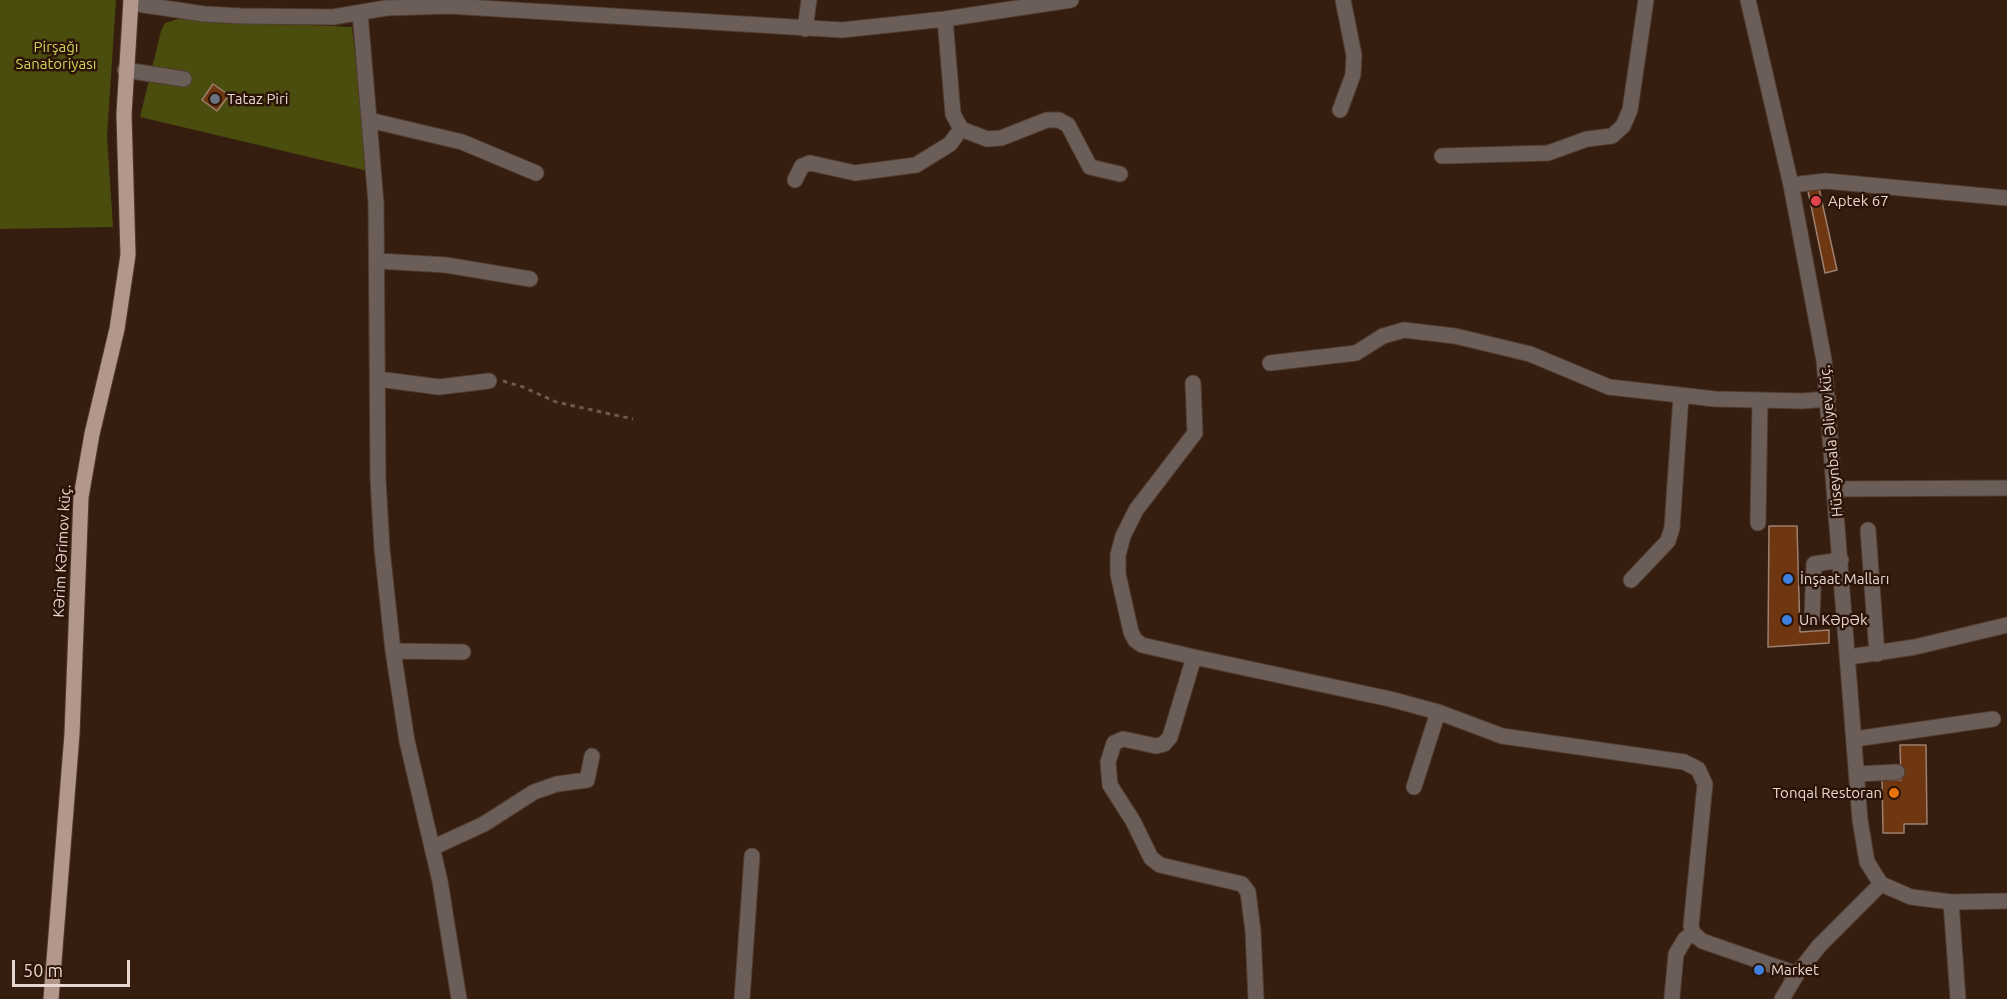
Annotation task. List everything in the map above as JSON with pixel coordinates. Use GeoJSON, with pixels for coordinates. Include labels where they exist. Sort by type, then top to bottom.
{"type":"FeatureCollection","features":[{"type":"Feature","properties":{"kind":"main road","name":"Kərim Kərimov küç."},"geometry":{"type":"LineString","coordinates":[[51,999],[72,734],[81,497],[92,434],[117,329],[127,267],[125,70],[131,1]]}},
{"type":"Feature","properties":{"kind":"street"},"geometry":{"type":"LineString","coordinates":[[805,28],[809,0]]}},
{"type":"Feature","properties":{"kind":"street"},"geometry":{"type":"LineString","coordinates":[[131,1],[204,14],[242,16],[313,18],[408,7],[449,6],[805,28],[867,28],[945,19],[1009,4],[1071,0]]}},
{"type":"Feature","properties":{"kind":"street"},"geometry":{"type":"LineString","coordinates":[[1340,110],[1353,75],[1354,55],[1342,0]]}},
{"type":"Feature","properties":{"kind":"street"},"geometry":{"type":"LineString","coordinates":[[1442,156],[1548,153],[1587,139],[1612,136],[1623,126],[1630,110],[1646,0]]}},
{"type":"Feature","properties":{"kind":"street","name":"Hüseynbala Əliyev küç."},"geometry":{"type":"LineString","coordinates":[[1748,0],[1791,185],[1821,342],[1828,399],[1863,845],[1867,862],[1881,885]]}},
{"type":"Feature","properties":{"kind":"street"},"geometry":{"type":"LineString","coordinates":[[360,13],[373,153],[378,261],[382,549],[393,651],[407,741],[432,848],[459,999]]}},
{"type":"Feature","properties":{"kind":"street"},"geometry":{"type":"LineString","coordinates":[[945,19],[953,114],[961,129],[987,139],[1001,138],[1047,120],[1059,120],[1068,125],[1090,167],[1120,174]]}},
{"type":"Feature","properties":{"kind":"street"},"geometry":{"type":"LineString","coordinates":[[125,70],[184,79]]}},
{"type":"Feature","properties":{"kind":"street"},"geometry":{"type":"LineString","coordinates":[[369,120],[462,142],[536,173]]}},
{"type":"Feature","properties":{"kind":"street"},"geometry":{"type":"LineString","coordinates":[[795,180],[802,166],[810,163],[855,173],[916,165],[950,144],[961,129]]}},
{"type":"Feature","properties":{"kind":"street"},"geometry":{"type":"LineString","coordinates":[[1791,185],[1826,181],[2007,198]]}},
{"type":"Feature","properties":{"kind":"street"},"geometry":{"type":"LineString","coordinates":[[378,261],[446,265],[530,279]]}},
{"type":"Feature","properties":{"kind":"street"},"geometry":{"type":"LineString","coordinates":[[1270,363],[1356,352],[1383,336],[1404,330],[1455,336],[1530,354],[1609,387],[1681,396],[1761,400],[1828,399]]}},
{"type":"Feature","properties":{"kind":"street"},"geometry":{"type":"LineString","coordinates":[[378,380],[439,387],[489,381]]}},
{"type":"Feature","properties":{"kind":"street"},"geometry":{"type":"LineString","coordinates":[[1193,383],[1195,433],[1136,510],[1123,536],[1118,555],[1118,574],[1131,632],[1135,640],[1142,645],[1390,699],[1438,712],[1502,736],[1684,762],[1698,769],[1705,784],[1691,926],[1693,933],[1701,941],[1797,974]]}},
{"type":"Feature","properties":{"kind":"street"},"geometry":{"type":"LineString","coordinates":[[1631,580],[1668,541],[1672,528],[1681,396]]}},
{"type":"Feature","properties":{"kind":"street"},"geometry":{"type":"LineString","coordinates":[[1758,523],[1761,400]]}},
{"type":"Feature","properties":{"kind":"street"},"geometry":{"type":"LineString","coordinates":[[1835,489],[2007,488]]}},
{"type":"Feature","properties":{"kind":"street"},"geometry":{"type":"LineString","coordinates":[[1868,530],[1877,654]]}},
{"type":"Feature","properties":{"kind":"street"},"geometry":{"type":"LineString","coordinates":[[1812,618],[1814,564],[1841,560]]}},
{"type":"Feature","properties":{"kind":"street"},"geometry":{"type":"LineString","coordinates":[[1849,657],[1877,654],[2007,625]]}},
{"type":"Feature","properties":{"kind":"street"},"geometry":{"type":"LineString","coordinates":[[393,651],[463,652]]}},
{"type":"Feature","properties":{"kind":"street"},"geometry":{"type":"LineString","coordinates":[[1194,657],[1170,737],[1164,744],[1156,746],[1123,739],[1114,743],[1108,762],[1110,785],[1133,821],[1151,858],[1160,865],[1242,884],[1248,892],[1253,931],[1256,999]]}},
{"type":"Feature","properties":{"kind":"street"},"geometry":{"type":"LineString","coordinates":[[1414,787],[1438,712]]}},
{"type":"Feature","properties":{"kind":"street"},"geometry":{"type":"LineString","coordinates":[[1855,740],[1993,719]]}},
{"type":"Feature","properties":{"kind":"street"},"geometry":{"type":"LineString","coordinates":[[432,848],[484,824],[534,792],[557,784],[587,780],[592,756]]}},
{"type":"Feature","properties":{"kind":"street"},"geometry":{"type":"LineString","coordinates":[[1857,774],[1897,772]]}},
{"type":"Feature","properties":{"kind":"street"},"geometry":{"type":"LineString","coordinates":[[742,999],[752,856]]}},
{"type":"Feature","properties":{"kind":"street"},"geometry":{"type":"LineString","coordinates":[[1782,999],[1797,974],[1819,946],[1881,885],[1911,897],[1951,902],[2007,901]]}},
{"type":"Feature","properties":{"kind":"street"},"geometry":{"type":"LineString","coordinates":[[1951,902],[1958,999]]}},
{"type":"Feature","properties":{"kind":"street"},"geometry":{"type":"LineString","coordinates":[[1672,997],[1676,954],[1685,939],[1693,933]]}},
{"type":"Feature","properties":{"kind":"path"},"geometry":{"type":"LineString","coordinates":[[489,381],[504,381],[524,387],[556,402],[633,419]]}},
{"type":"Feature","properties":{"kind":"green space","name":"Pirşağı Sanatoriyası"},"geometry":{"type":"Polygon","coordinates":[[[0,0],[116,0],[107,136],[113,227],[0,229],[0,0]]]}},
{"type":"Feature","properties":{"kind":"green space"},"geometry":{"type":"Polygon","coordinates":[[[178,19],[352,27],[368,171],[140,117],[161,31],[165,23],[178,19]]]}},
{"type":"Feature","properties":{"kind":"building"},"geometry":{"type":"Polygon","coordinates":[[[213,84],[229,95],[217,111],[202,100],[213,84]]]}},
{"type":"Feature","properties":{"kind":"building"},"geometry":{"type":"Polygon","coordinates":[[[1807,186],[1819,188],[1837,270],[1825,273],[1807,186]]]}},
{"type":"Feature","properties":{"kind":"building"},"geometry":{"type":"Polygon","coordinates":[[[1769,526],[1797,526],[1800,632],[1829,630],[1829,643],[1768,647],[1769,526]]]}},
{"type":"Feature","properties":{"kind":"building"},"geometry":{"type":"Polygon","coordinates":[[[1900,745],[1926,745],[1927,824],[1904,824],[1904,833],[1883,833],[1882,780],[1901,780],[1900,745]]]}},
{"type":"Feature","properties":{"kind":"place","name":"Tataz Piri"},"geometry":{"type":"Point","coordinates":[215,99]}},
{"type":"Feature","properties":{"kind":"place","name":"Aptek 67"},"geometry":{"type":"Point","coordinates":[1816,201]}},
{"type":"Feature","properties":{"kind":"place","name":"İnşaat Malları"},"geometry":{"type":"Point","coordinates":[1788,579]}},
{"type":"Feature","properties":{"kind":"place","name":"Un Kəpək"},"geometry":{"type":"Point","coordinates":[1787,620]}},
{"type":"Feature","properties":{"kind":"place","name":"Tonqal Restoran"},"geometry":{"type":"Point","coordinates":[1894,793]}},
{"type":"Feature","properties":{"kind":"place","name":"Market"},"geometry":{"type":"Point","coordinates":[1759,970]}}]}
